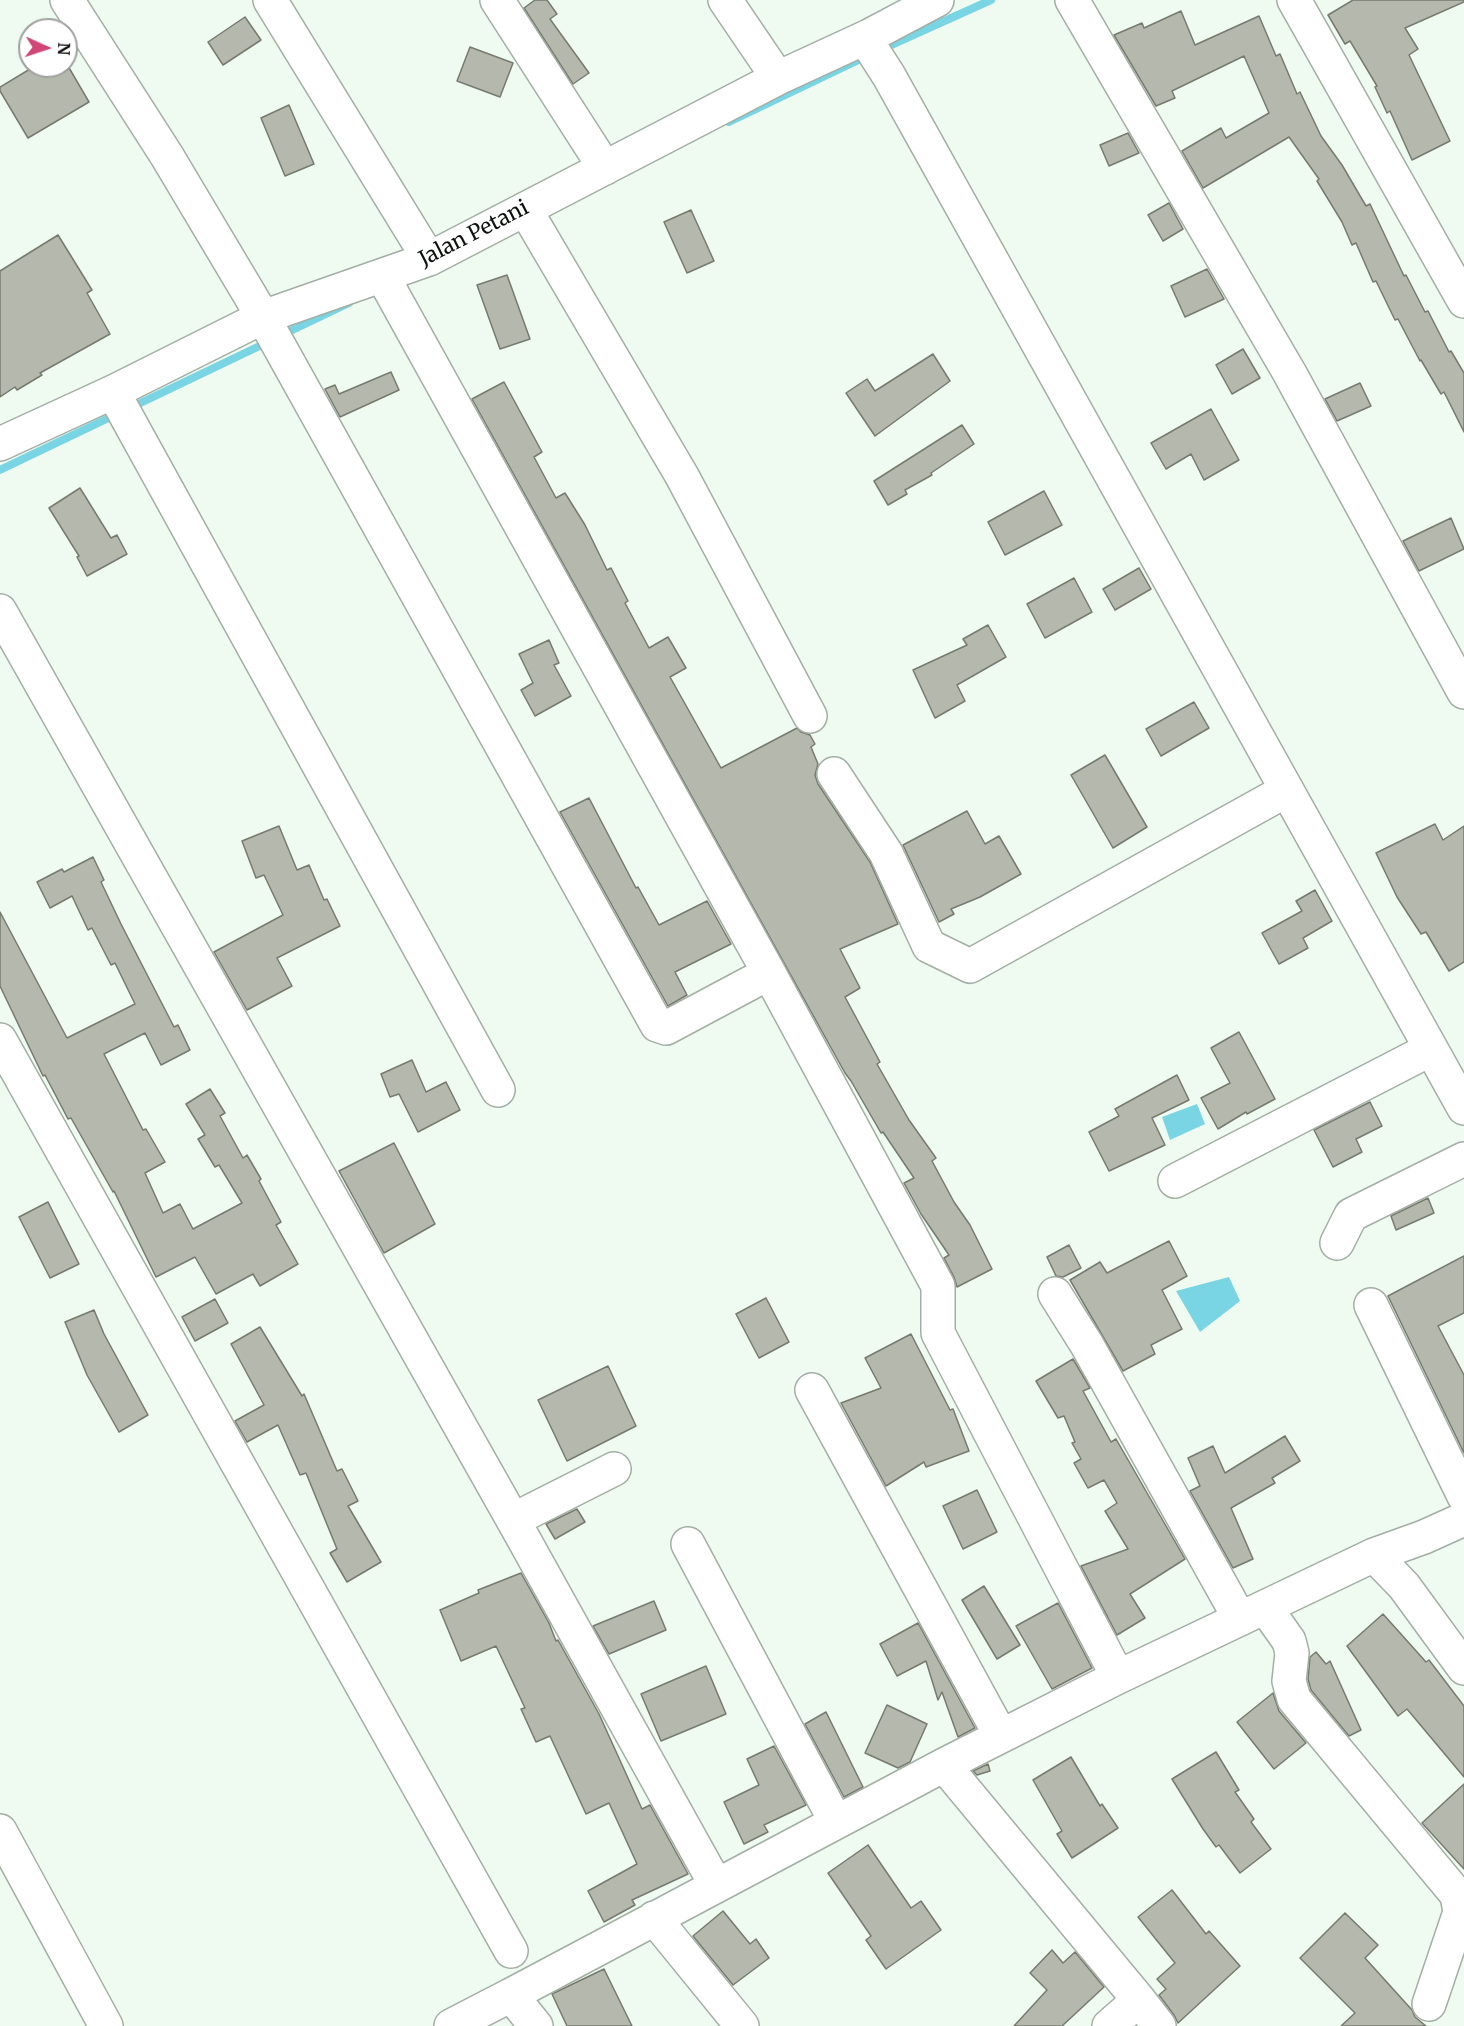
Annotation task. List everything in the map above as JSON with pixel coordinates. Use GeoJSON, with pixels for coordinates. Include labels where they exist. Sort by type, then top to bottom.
{"type":"FeatureCollection","features":[{"type":"Feature","properties":{"kind":"street"},"geometry":{"type":"LineString","coordinates":[[67,0],[167,156],[263,317],[657,1025],[666,1028],[769,973]]}},
{"type":"Feature","properties":{"kind":"street"},"geometry":{"type":"LineString","coordinates":[[270,0],[429,259]]}},
{"type":"Feature","properties":{"kind":"street"},"geometry":{"type":"LineString","coordinates":[[497,0],[605,168]]}},
{"type":"Feature","properties":{"kind":"street"},"geometry":{"type":"LineString","coordinates":[[725,0],[778,78]]}},
{"type":"Feature","properties":{"kind":"street","name":"Jalan Petani"},"geometry":{"type":"LineString","coordinates":[[0,444],[122,407],[263,317],[389,288],[429,259],[778,78],[877,54],[937,0]]}},
{"type":"Feature","properties":{"kind":"street"},"geometry":{"type":"LineString","coordinates":[[1072,0],[1289,372],[1464,692]]}},
{"type":"Feature","properties":{"kind":"street"},"geometry":{"type":"LineString","coordinates":[[1294,0],[1464,301]]}},
{"type":"Feature","properties":{"kind":"street"},"geometry":{"type":"LineString","coordinates":[[877,54],[1464,1108]]}},
{"type":"Feature","properties":{"kind":"street"},"geometry":{"type":"LineString","coordinates":[[525,209],[682,476],[810,716]]}},
{"type":"Feature","properties":{"kind":"street"},"geometry":{"type":"LineString","coordinates":[[389,288],[769,973],[938,1286],[938,1333],[1118,1677]]}},
{"type":"Feature","properties":{"kind":"street"},"geometry":{"type":"LineString","coordinates":[[122,407],[498,1090]]}},
{"type":"Feature","properties":{"kind":"street"},"geometry":{"type":"LineString","coordinates":[[0,611],[513,1520],[716,1885]]}},
{"type":"Feature","properties":{"kind":"street"},"geometry":{"type":"LineString","coordinates":[[834,774],[886,853],[929,946],[970,966],[1287,790]]}},
{"type":"Feature","properties":{"kind":"street"},"geometry":{"type":"LineString","coordinates":[[0,1040],[511,1951]]}},
{"type":"Feature","properties":{"kind":"street"},"geometry":{"type":"LineString","coordinates":[[1175,1181],[1431,1049]]}},
{"type":"Feature","properties":{"kind":"street"},"geometry":{"type":"LineString","coordinates":[[1337,1243],[1351,1215],[1464,1159]]}},
{"type":"Feature","properties":{"kind":"street"},"geometry":{"type":"LineString","coordinates":[[1055,1294],[1252,1613],[1289,1641],[1292,1653],[1289,1681],[1294,1699],[1457,1895],[1460,1912],[1429,2004]]}},
{"type":"Feature","properties":{"kind":"street"},"geometry":{"type":"LineString","coordinates":[[1371,1305],[1464,1496]]}},
{"type":"Feature","properties":{"kind":"street"},"geometry":{"type":"LineString","coordinates":[[812,1390],[1001,1736]]}},
{"type":"Feature","properties":{"kind":"street"},"geometry":{"type":"LineString","coordinates":[[513,1520],[614,1469]]}},
{"type":"Feature","properties":{"kind":"street"},"geometry":{"type":"LineString","coordinates":[[451,2026],[836,1822],[1118,1677],[1374,1555],[1424,1538],[1464,1519]]}},
{"type":"Feature","properties":{"kind":"street"},"geometry":{"type":"LineString","coordinates":[[688,1544],[836,1822]]}},
{"type":"Feature","properties":{"kind":"street"},"geometry":{"type":"LineString","coordinates":[[1374,1555],[1404,1586],[1464,1668]]}},
{"type":"Feature","properties":{"kind":"street"},"geometry":{"type":"LineString","coordinates":[[945,1765],[1159,2026]]}},
{"type":"Feature","properties":{"kind":"street"},"geometry":{"type":"LineString","coordinates":[[0,1831],[106,2026]]}},
{"type":"Feature","properties":{"kind":"street"},"geometry":{"type":"LineString","coordinates":[[654,1918],[742,2026]]}},
{"type":"Feature","properties":{"kind":"street"},"geometry":{"type":"LineString","coordinates":[[511,1995],[536,2026]]}},
{"type":"Feature","properties":{"kind":"street"},"geometry":{"type":"LineString","coordinates":[[1109,2026],[1139,2000]]}},
{"type":"Feature","properties":{"kind":"water"},"geometry":{"type":"Polygon","coordinates":[[[1197,1104],[1205,1124],[1170,1140],[1162,1117],[1197,1104]]]}},
{"type":"Feature","properties":{"kind":"water"},"geometry":{"type":"Polygon","coordinates":[[[1229,1277],[1240,1301],[1200,1332],[1176,1291],[1229,1277]]]}},
{"type":"Feature","properties":{"kind":"building"},"geometry":{"type":"Polygon","coordinates":[[[535,0],[547,0],[557,14],[550,19],[589,73],[573,84],[524,8],[535,0]]]}},
{"type":"Feature","properties":{"kind":"building"},"geometry":{"type":"Polygon","coordinates":[[[1353,0],[1464,0],[1464,2],[1405,28],[1418,49],[1409,55],[1450,141],[1412,160],[1390,111],[1387,113],[1375,87],[1377,86],[1350,41],[1345,44],[1328,15],[1353,0]]]}},
{"type":"Feature","properties":{"kind":"building"},"geometry":{"type":"Polygon","coordinates":[[[1181,11],[1195,45],[1259,16],[1276,56],[1280,54],[1297,94],[1300,92],[1321,136],[1342,165],[1366,206],[1370,204],[1404,276],[1406,275],[1425,312],[1428,311],[1449,352],[1451,351],[1464,373],[1464,432],[1444,392],[1441,394],[1420,361],[1398,319],[1395,320],[1376,281],[1373,282],[1356,243],[1352,245],[1342,222],[1317,181],[1319,179],[1289,137],[1203,188],[1182,151],[1221,128],[1226,138],[1269,113],[1244,56],[1172,91],[1175,98],[1156,106],[1114,35],[1142,23],[1144,28],[1181,11]]]}},
{"type":"Feature","properties":{"kind":"building"},"geometry":{"type":"Polygon","coordinates":[[[245,17],[261,40],[223,65],[208,42],[245,17]]]}},
{"type":"Feature","properties":{"kind":"building"},"geometry":{"type":"Polygon","coordinates":[[[470,47],[513,63],[500,97],[457,81],[470,47]]]}},
{"type":"Feature","properties":{"kind":"building"},"geometry":{"type":"Polygon","coordinates":[[[18,76],[75,78],[89,102],[28,138],[0,91],[0,87],[18,76]]]}},
{"type":"Feature","properties":{"kind":"building"},"geometry":{"type":"Polygon","coordinates":[[[289,105],[314,164],[285,176],[261,118],[289,105]]]}},
{"type":"Feature","properties":{"kind":"building"},"geometry":{"type":"Polygon","coordinates":[[[1128,133],[1139,153],[1109,166],[1100,145],[1128,133]]]}},
{"type":"Feature","properties":{"kind":"building"},"geometry":{"type":"Polygon","coordinates":[[[1169,203],[1183,229],[1163,241],[1148,215],[1169,203]]]}},
{"type":"Feature","properties":{"kind":"building"},"geometry":{"type":"Polygon","coordinates":[[[691,210],[714,261],[687,273],[664,222],[691,210]]]}},
{"type":"Feature","properties":{"kind":"building"},"geometry":{"type":"Polygon","coordinates":[[[58,235],[92,290],[87,293],[110,334],[40,373],[42,375],[17,390],[15,387],[0,397],[0,271],[58,235]]]}},
{"type":"Feature","properties":{"kind":"building"},"geometry":{"type":"Polygon","coordinates":[[[1207,269],[1224,299],[1185,317],[1171,286],[1207,269]]]}},
{"type":"Feature","properties":{"kind":"building"},"geometry":{"type":"Polygon","coordinates":[[[507,275],[530,339],[500,349],[477,285],[507,275]]]}},
{"type":"Feature","properties":{"kind":"building"},"geometry":{"type":"Polygon","coordinates":[[[1243,349],[1260,378],[1232,394],[1216,365],[1243,349]]]}},
{"type":"Feature","properties":{"kind":"building"},"geometry":{"type":"Polygon","coordinates":[[[933,354],[950,381],[875,436],[846,393],[867,379],[875,391],[933,354]]]}},
{"type":"Feature","properties":{"kind":"building"},"geometry":{"type":"Polygon","coordinates":[[[391,372],[399,390],[340,417],[325,389],[335,385],[339,394],[391,372]]]}},
{"type":"Feature","properties":{"kind":"building"},"geometry":{"type":"Polygon","coordinates":[[[504,382],[542,452],[534,457],[556,498],[565,493],[585,525],[607,570],[611,568],[628,601],[625,603],[649,648],[668,637],[686,668],[670,677],[721,768],[797,728],[810,735],[815,744],[811,747],[818,764],[815,775],[818,784],[870,862],[898,924],[840,949],[860,988],[845,997],[880,1062],[877,1064],[909,1120],[936,1158],[932,1161],[954,1202],[970,1225],[992,1269],[957,1287],[944,1258],[949,1255],[921,1214],[904,1183],[914,1178],[883,1132],[881,1133],[845,1073],[472,399],[504,382]]]}},
{"type":"Feature","properties":{"kind":"building"},"geometry":{"type":"Polygon","coordinates":[[[1360,383],[1371,406],[1337,421],[1325,399],[1360,383]]]}},
{"type":"Feature","properties":{"kind":"building"},"geometry":{"type":"Polygon","coordinates":[[[1211,409],[1239,460],[1204,480],[1191,454],[1166,469],[1151,443],[1211,409]]]}},
{"type":"Feature","properties":{"kind":"building"},"geometry":{"type":"Polygon","coordinates":[[[962,425],[974,444],[931,473],[932,475],[905,490],[907,494],[888,505],[874,481],[962,425]]]}},
{"type":"Feature","properties":{"kind":"building"},"geometry":{"type":"Polygon","coordinates":[[[80,488],[111,538],[117,535],[127,554],[87,576],[77,557],[79,556],[49,508],[80,488]]]}},
{"type":"Feature","properties":{"kind":"building"},"geometry":{"type":"Polygon","coordinates":[[[1044,491],[1062,525],[1005,555],[988,522],[1044,491]]]}},
{"type":"Feature","properties":{"kind":"building"},"geometry":{"type":"Polygon","coordinates":[[[1451,518],[1464,549],[1419,571],[1403,541],[1451,518]]]}},
{"type":"Feature","properties":{"kind":"building"},"geometry":{"type":"Polygon","coordinates":[[[1139,568],[1151,589],[1115,610],[1103,589],[1139,568]]]}},
{"type":"Feature","properties":{"kind":"building"},"geometry":{"type":"Polygon","coordinates":[[[1074,578],[1092,612],[1045,638],[1027,604],[1074,578]]]}},
{"type":"Feature","properties":{"kind":"building"},"geometry":{"type":"Polygon","coordinates":[[[988,625],[1006,657],[957,685],[965,701],[935,718],[913,670],[967,645],[963,639],[988,625]]]}},
{"type":"Feature","properties":{"kind":"building"},"geometry":{"type":"Polygon","coordinates":[[[549,640],[559,663],[554,665],[571,696],[535,716],[521,690],[533,683],[519,654],[549,640]]]}},
{"type":"Feature","properties":{"kind":"building"},"geometry":{"type":"Polygon","coordinates":[[[1194,702],[1209,728],[1161,756],[1146,729],[1194,702]]]}},
{"type":"Feature","properties":{"kind":"building"},"geometry":{"type":"Polygon","coordinates":[[[1105,755],[1147,827],[1113,848],[1071,775],[1105,755]]]}},
{"type":"Feature","properties":{"kind":"building"},"geometry":{"type":"Polygon","coordinates":[[[589,798],[636,888],[638,887],[659,925],[707,901],[731,944],[675,972],[687,995],[668,1006],[560,812],[589,798]]]}},
{"type":"Feature","properties":{"kind":"building"},"geometry":{"type":"Polygon","coordinates":[[[967,811],[985,844],[999,836],[1021,874],[980,897],[951,909],[954,914],[939,922],[903,845],[967,811]]]}},
{"type":"Feature","properties":{"kind":"building"},"geometry":{"type":"Polygon","coordinates":[[[1435,824],[1443,840],[1464,826],[1464,962],[1449,971],[1426,932],[1421,934],[1397,897],[1376,853],[1435,824]]]}},
{"type":"Feature","properties":{"kind":"building"},"geometry":{"type":"Polygon","coordinates":[[[279,826],[297,870],[309,865],[324,900],[327,899],[340,926],[277,958],[292,986],[247,1010],[214,952],[283,915],[264,875],[256,878],[242,841],[279,826]]]}},
{"type":"Feature","properties":{"kind":"building"},"geometry":{"type":"Polygon","coordinates":[[[93,857],[104,880],[101,882],[121,924],[174,1027],[178,1025],[190,1050],[161,1065],[145,1033],[104,1054],[143,1130],[146,1129],[165,1162],[145,1173],[163,1213],[180,1204],[193,1229],[242,1203],[219,1165],[215,1167],[198,1139],[205,1135],[186,1104],[210,1089],[225,1113],[220,1116],[243,1158],[247,1155],[261,1179],[259,1181],[281,1222],[276,1225],[298,1264],[260,1286],[253,1274],[216,1294],[195,1257],[156,1277],[114,1191],[71,1118],[68,1119],[45,1075],[43,1076],[0,986],[0,912],[67,1038],[135,1004],[115,963],[111,965],[92,928],[88,930],[72,896],[50,908],[37,882],[62,869],[64,872],[93,857]]]}},
{"type":"Feature","properties":{"kind":"building"},"geometry":{"type":"Polygon","coordinates":[[[1315,890],[1332,921],[1303,938],[1308,948],[1279,964],[1262,933],[1302,911],[1296,901],[1315,890]]]}},
{"type":"Feature","properties":{"kind":"building"},"geometry":{"type":"Polygon","coordinates":[[[1239,1032],[1275,1099],[1247,1114],[1246,1112],[1218,1129],[1201,1098],[1230,1083],[1211,1048],[1239,1032]]]}},
{"type":"Feature","properties":{"kind":"building"},"geometry":{"type":"Polygon","coordinates":[[[412,1060],[426,1092],[446,1082],[460,1110],[418,1132],[399,1094],[390,1097],[381,1074],[412,1060]]]}},
{"type":"Feature","properties":{"kind":"building"},"geometry":{"type":"Polygon","coordinates":[[[1177,1075],[1189,1100],[1152,1118],[1165,1145],[1109,1171],[1089,1132],[1119,1116],[1115,1109],[1177,1075]]]}},
{"type":"Feature","properties":{"kind":"building"},"geometry":{"type":"Polygon","coordinates":[[[1370,1102],[1382,1126],[1356,1139],[1362,1152],[1333,1167],[1314,1130],[1370,1102]]]}},
{"type":"Feature","properties":{"kind":"building"},"geometry":{"type":"Polygon","coordinates":[[[394,1143],[435,1224],[384,1253],[339,1171],[394,1143]]]}},
{"type":"Feature","properties":{"kind":"building"},"geometry":{"type":"Polygon","coordinates":[[[1428,1198],[1434,1213],[1396,1230],[1391,1216],[1428,1198]]]}},
{"type":"Feature","properties":{"kind":"building"},"geometry":{"type":"Polygon","coordinates":[[[48,1202],[79,1264],[50,1278],[19,1217],[48,1202]]]}},
{"type":"Feature","properties":{"kind":"building"},"geometry":{"type":"Polygon","coordinates":[[[1169,1241],[1187,1276],[1162,1290],[1182,1329],[1151,1345],[1155,1354],[1123,1371],[1070,1280],[1100,1262],[1107,1273],[1169,1241]]]}},
{"type":"Feature","properties":{"kind":"building"},"geometry":{"type":"Polygon","coordinates":[[[1069,1245],[1081,1268],[1063,1277],[1056,1276],[1047,1257],[1069,1245]]]}},
{"type":"Feature","properties":{"kind":"building"},"geometry":{"type":"Polygon","coordinates":[[[1464,1256],[1464,1313],[1438,1326],[1464,1375],[1464,1453],[1388,1296],[1464,1256]]]}},
{"type":"Feature","properties":{"kind":"building"},"geometry":{"type":"Polygon","coordinates":[[[766,1298],[789,1342],[759,1358],[736,1314],[766,1298]]]}},
{"type":"Feature","properties":{"kind":"building"},"geometry":{"type":"Polygon","coordinates":[[[215,1299],[228,1323],[195,1341],[182,1317],[215,1299]]]}},
{"type":"Feature","properties":{"kind":"building"},"geometry":{"type":"Polygon","coordinates":[[[94,1310],[104,1334],[148,1415],[119,1432],[87,1375],[65,1322],[94,1310]]]}},
{"type":"Feature","properties":{"kind":"building"},"geometry":{"type":"Polygon","coordinates":[[[260,1327],[302,1396],[304,1394],[337,1471],[342,1469],[358,1501],[348,1506],[381,1562],[347,1582],[330,1553],[337,1549],[306,1473],[300,1475],[278,1425],[247,1442],[235,1421],[264,1405],[231,1344],[260,1327]]]}},
{"type":"Feature","properties":{"kind":"building"},"geometry":{"type":"Polygon","coordinates":[[[911,1334],[950,1410],[953,1409],[969,1451],[926,1467],[924,1462],[886,1486],[841,1403],[881,1388],[865,1358],[911,1334]]]}},
{"type":"Feature","properties":{"kind":"building"},"geometry":{"type":"Polygon","coordinates":[[[1073,1359],[1090,1388],[1083,1391],[1111,1442],[1116,1439],[1185,1559],[1130,1594],[1145,1618],[1117,1635],[1081,1566],[1128,1549],[1105,1511],[1117,1503],[1104,1480],[1088,1488],[1074,1463],[1081,1459],[1072,1443],[1075,1442],[1064,1416],[1058,1418],[1036,1381],[1073,1359]]]}},
{"type":"Feature","properties":{"kind":"building"},"geometry":{"type":"Polygon","coordinates":[[[608,1366],[636,1426],[567,1461],[538,1400],[608,1366]]]}},
{"type":"Feature","properties":{"kind":"building"},"geometry":{"type":"Polygon","coordinates":[[[1285,1436],[1300,1461],[1272,1478],[1275,1483],[1231,1508],[1253,1559],[1233,1568],[1190,1491],[1200,1486],[1188,1458],[1213,1446],[1225,1473],[1285,1436]]]}},
{"type":"Feature","properties":{"kind":"building"},"geometry":{"type":"Polygon","coordinates":[[[977,1490],[997,1532],[963,1549],[943,1506],[977,1490]]]}},
{"type":"Feature","properties":{"kind":"building"},"geometry":{"type":"Polygon","coordinates":[[[577,1509],[585,1522],[555,1539],[546,1524],[577,1509]]]}},
{"type":"Feature","properties":{"kind":"building"},"geometry":{"type":"Polygon","coordinates":[[[521,1573],[549,1623],[556,1641],[558,1640],[599,1714],[642,1809],[650,1805],[688,1874],[632,1900],[635,1905],[604,1922],[588,1891],[637,1864],[609,1803],[586,1814],[550,1736],[536,1742],[521,1709],[525,1708],[496,1646],[461,1661],[440,1610],[479,1593],[478,1590],[521,1573]]]}},
{"type":"Feature","properties":{"kind":"building"},"geometry":{"type":"Polygon","coordinates":[[[984,1586],[1020,1645],[997,1659],[962,1600],[984,1586]]]}},
{"type":"Feature","properties":{"kind":"building"},"geometry":{"type":"Polygon","coordinates":[[[654,1601],[666,1630],[609,1654],[593,1626],[654,1601]]]}},
{"type":"Feature","properties":{"kind":"building"},"geometry":{"type":"Polygon","coordinates":[[[1058,1603],[1092,1668],[1052,1689],[1016,1626],[1058,1603]]]}},
{"type":"Feature","properties":{"kind":"building"},"geometry":{"type":"Polygon","coordinates":[[[1383,1614],[1426,1662],[1429,1660],[1464,1706],[1464,1777],[1407,1709],[1398,1716],[1347,1646],[1383,1614]]]}},
{"type":"Feature","properties":{"kind":"building"},"geometry":{"type":"Polygon","coordinates":[[[918,1623],[975,1728],[958,1737],[942,1692],[938,1700],[926,1661],[897,1676],[880,1644],[918,1623]]]}},
{"type":"Feature","properties":{"kind":"building"},"geometry":{"type":"Polygon","coordinates":[[[1316,1652],[1326,1664],[1330,1661],[1361,1730],[1349,1736],[1311,1690],[1308,1679],[1310,1657],[1316,1652]]]}},
{"type":"Feature","properties":{"kind":"building"},"geometry":{"type":"Polygon","coordinates":[[[706,1666],[726,1714],[661,1741],[641,1694],[706,1666]]]}},
{"type":"Feature","properties":{"kind":"building"},"geometry":{"type":"Polygon","coordinates":[[[1273,1693],[1279,1711],[1306,1743],[1274,1769],[1237,1722],[1273,1693]]]}},
{"type":"Feature","properties":{"kind":"building"},"geometry":{"type":"Polygon","coordinates":[[[887,1705],[927,1724],[910,1762],[898,1768],[865,1753],[887,1705]]]}},
{"type":"Feature","properties":{"kind":"building"},"geometry":{"type":"Polygon","coordinates":[[[826,1712],[863,1787],[844,1797],[805,1724],[826,1712]]]}},
{"type":"Feature","properties":{"kind":"building"},"geometry":{"type":"Polygon","coordinates":[[[774,1746],[806,1805],[764,1825],[768,1832],[744,1844],[724,1802],[759,1785],[747,1759],[774,1746]]]}},
{"type":"Feature","properties":{"kind":"building"},"geometry":{"type":"Polygon","coordinates":[[[1216,1752],[1239,1790],[1235,1792],[1254,1819],[1251,1822],[1271,1849],[1240,1873],[1219,1845],[1216,1847],[1172,1779],[1216,1752]]]}},
{"type":"Feature","properties":{"kind":"building"},"geometry":{"type":"Polygon","coordinates":[[[1071,1757],[1100,1806],[1102,1804],[1118,1828],[1072,1858],[1057,1834],[1062,1831],[1033,1780],[1071,1757]]]}},
{"type":"Feature","properties":{"kind":"building"},"geometry":{"type":"Polygon","coordinates":[[[988,1764],[990,1771],[977,1775],[973,1771],[988,1764]]]}},
{"type":"Feature","properties":{"kind":"building"},"geometry":{"type":"Polygon","coordinates":[[[1464,1784],[1464,1869],[1422,1823],[1464,1784]]]}},
{"type":"Feature","properties":{"kind":"building"},"geometry":{"type":"Polygon","coordinates":[[[868,1845],[911,1908],[921,1901],[941,1930],[886,1969],[866,1940],[871,1936],[828,1873],[868,1845]]]}},
{"type":"Feature","properties":{"kind":"building"},"geometry":{"type":"Polygon","coordinates":[[[1172,1890],[1206,1934],[1209,1931],[1240,1966],[1178,2023],[1159,1995],[1166,1989],[1157,1979],[1175,1963],[1138,1917],[1172,1890]]]}},
{"type":"Feature","properties":{"kind":"building"},"geometry":{"type":"Polygon","coordinates":[[[723,1911],[750,1944],[756,1939],[769,1958],[733,1985],[693,1936],[723,1911]]]}},
{"type":"Feature","properties":{"kind":"building"},"geometry":{"type":"Polygon","coordinates":[[[1345,1913],[1378,1945],[1365,1958],[1412,2010],[1415,2017],[1426,2026],[1341,2026],[1355,2013],[1300,1958],[1345,1913]]]}},
{"type":"Feature","properties":{"kind":"building"},"geometry":{"type":"Polygon","coordinates":[[[1052,1950],[1063,1963],[1075,1952],[1104,1987],[1062,2026],[1014,2026],[1047,1990],[1030,1973],[1052,1950]]]}},
{"type":"Feature","properties":{"kind":"building"},"geometry":{"type":"Polygon","coordinates":[[[604,1969],[632,2026],[567,2026],[552,1994],[604,1969]]]}},
{"type":"Feature","properties":{"kind":"waterway"},"geometry":{"type":"LineString","coordinates":[[880,50],[991,0]]}},
{"type":"Feature","properties":{"kind":"waterway"},"geometry":{"type":"LineString","coordinates":[[729,122],[869,55]]}},
{"type":"Feature","properties":{"kind":"waterway"},"geometry":{"type":"LineString","coordinates":[[282,335],[349,303]]}},
{"type":"Feature","properties":{"kind":"waterway"},"geometry":{"type":"LineString","coordinates":[[130,408],[270,341]]}},
{"type":"Feature","properties":{"kind":"waterway"},"geometry":{"type":"LineString","coordinates":[[0,470],[119,413]]}}]}
